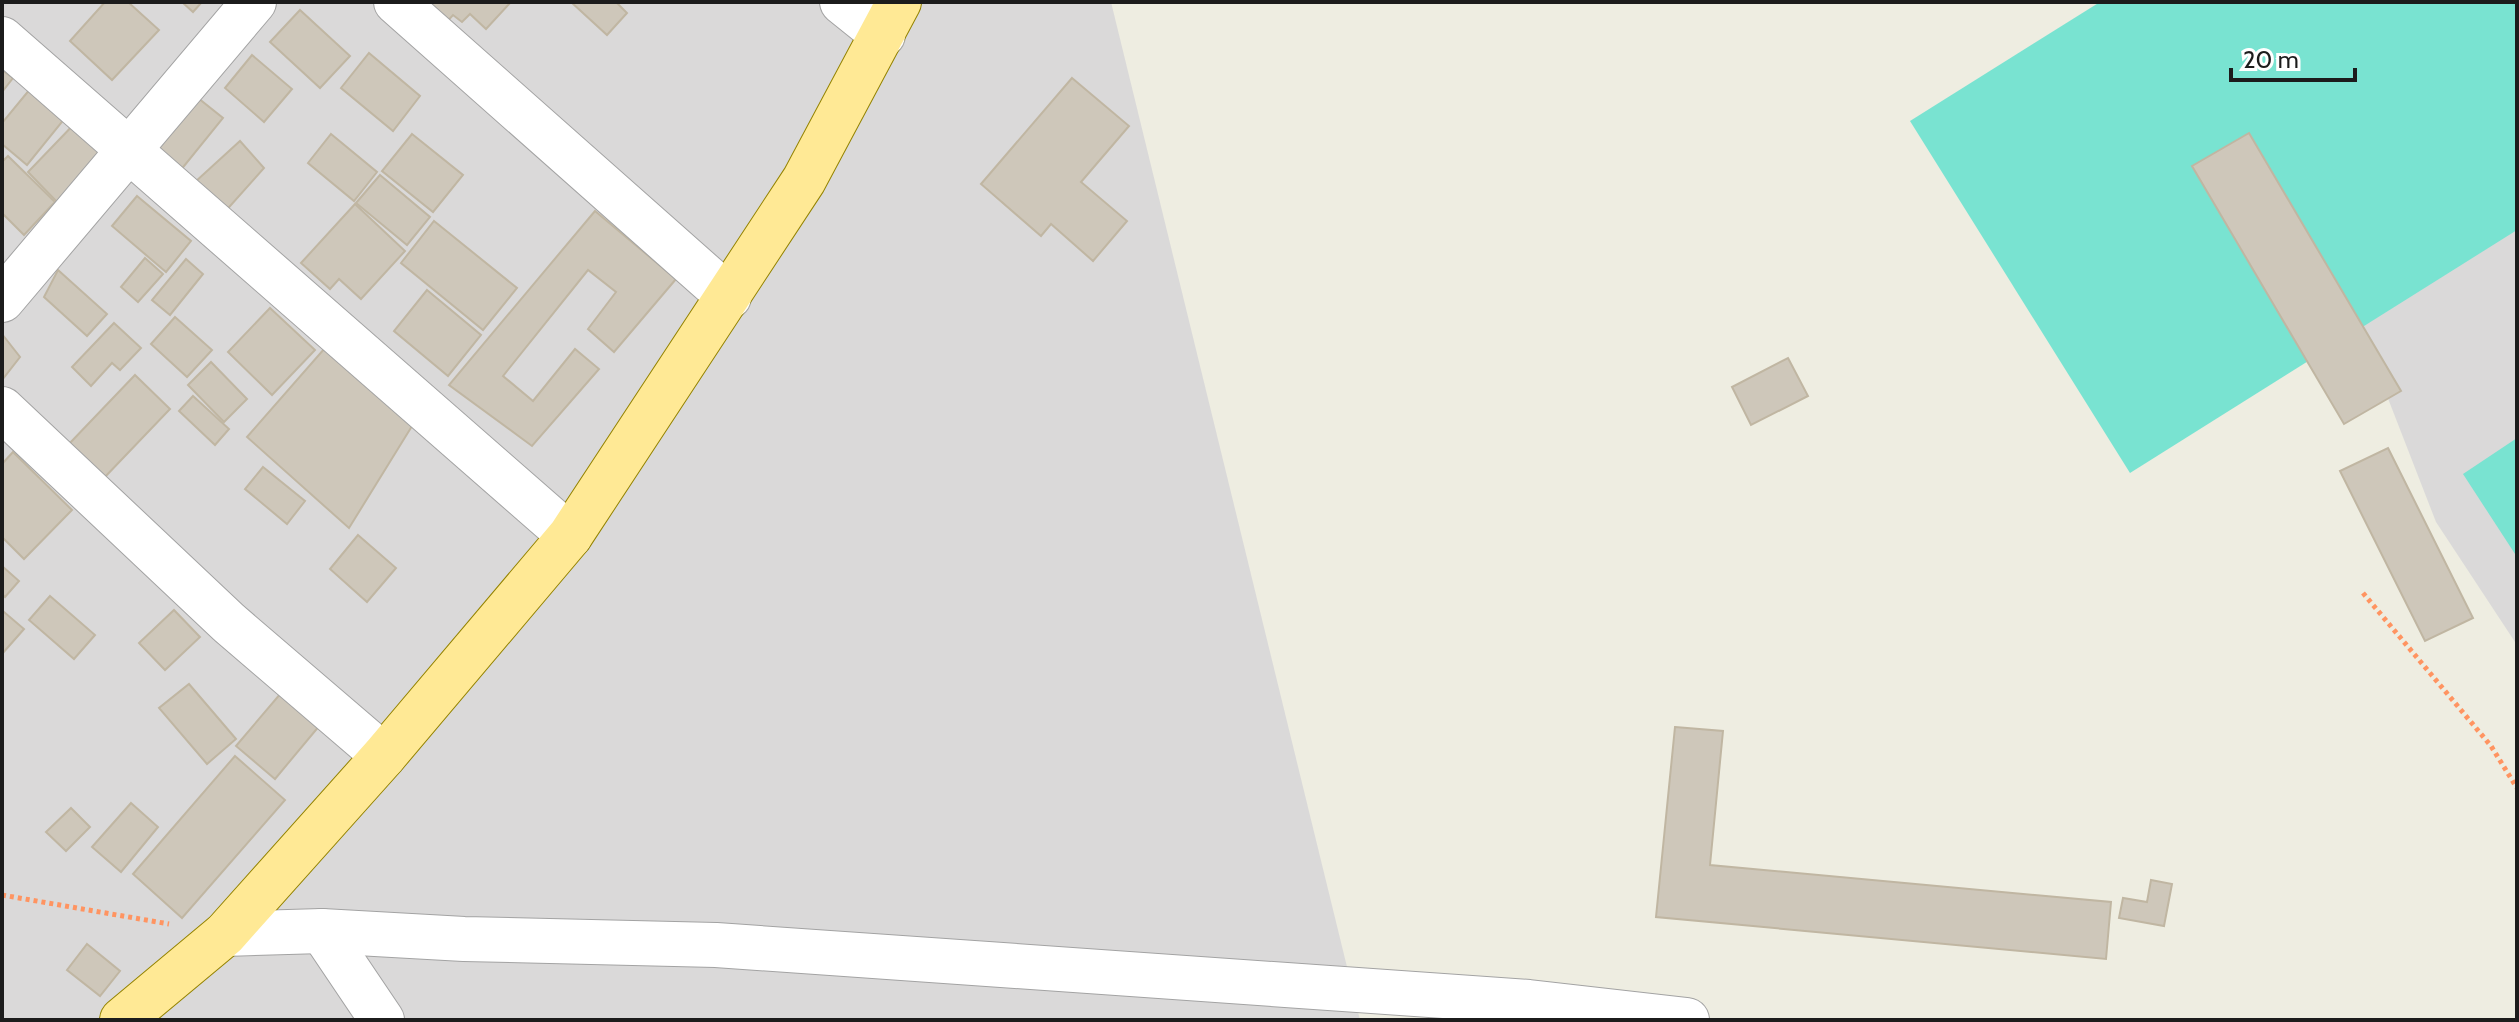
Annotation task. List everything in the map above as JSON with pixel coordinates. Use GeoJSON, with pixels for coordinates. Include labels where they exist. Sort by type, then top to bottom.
{"type":"FeatureCollection","features":[{"type":"Feature","properties":{"kind":"main road"},"geometry":{"type":"LineString","coordinates":[[122,1020],[225,934],[384,756],[570,536],[804,180],[891,19]]}},
{"type":"Feature","properties":{"kind":"street"},"geometry":{"type":"LineString","coordinates":[[2,300],[254,2]]}},
{"type":"Feature","properties":{"kind":"street"},"geometry":{"type":"LineString","coordinates":[[396,2],[729,297]]}},
{"type":"Feature","properties":{"kind":"street"},"geometry":{"type":"LineString","coordinates":[[842,2],[891,19]]}},
{"type":"Feature","properties":{"kind":"street"},"geometry":{"type":"LineString","coordinates":[[2,39],[570,536]]}},
{"type":"Feature","properties":{"kind":"street"},"geometry":{"type":"LineString","coordinates":[[2,409],[229,623],[384,756]]}},
{"type":"Feature","properties":{"kind":"street"},"geometry":{"type":"LineString","coordinates":[[225,934],[322,931],[464,939],[732,946],[1529,1002],[1687,1020]]}},
{"type":"Feature","properties":{"kind":"street"},"geometry":{"type":"LineString","coordinates":[[322,931],[382,1020]]}},
{"type":"Feature","properties":{"kind":"path"},"geometry":{"type":"LineString","coordinates":[[2363,593],[2491,746],[2517,788]]}},
{"type":"Feature","properties":{"kind":"path"},"geometry":{"type":"LineString","coordinates":[[2,895],[225,934]]}},
{"type":"Feature","properties":{"kind":"shaded area"},"geometry":{"type":"Polygon","coordinates":[[[2,2],[1111,2],[1360,1020],[2,1020],[2,2]]]}},
{"type":"Feature","properties":{"kind":"shaded area"},"geometry":{"type":"Polygon","coordinates":[[[2100,2],[2517,2],[2517,230],[2130,473],[1910,121],[2100,2]]]}},
{"type":"Feature","properties":{"kind":"shaded area"},"geometry":{"type":"Polygon","coordinates":[[[2234,2],[2517,2],[2517,645],[2436,522],[2234,2]]]}},
{"type":"Feature","properties":{"kind":"shaded area"},"geometry":{"type":"Polygon","coordinates":[[[2517,438],[2517,557],[2463,474],[2517,438]]]}},
{"type":"Feature","properties":{"kind":"building"},"geometry":{"type":"Polygon","coordinates":[[[105,2],[128,2],[159,30],[112,80],[70,41],[105,2]]]}},
{"type":"Feature","properties":{"kind":"building"},"geometry":{"type":"Polygon","coordinates":[[[182,2],[202,2],[193,12],[182,2]]]}},
{"type":"Feature","properties":{"kind":"building"},"geometry":{"type":"Polygon","coordinates":[[[420,2],[511,2],[486,29],[470,14],[462,22],[453,15],[444,25],[420,2]]]}},
{"type":"Feature","properties":{"kind":"building"},"geometry":{"type":"Polygon","coordinates":[[[571,2],[616,2],[627,13],[607,35],[571,2]]]}},
{"type":"Feature","properties":{"kind":"building"},"geometry":{"type":"Polygon","coordinates":[[[300,10],[350,56],[320,88],[270,42],[300,10]]]}},
{"type":"Feature","properties":{"kind":"building"},"geometry":{"type":"Polygon","coordinates":[[[369,53],[420,96],[393,131],[341,88],[369,53]]]}},
{"type":"Feature","properties":{"kind":"building"},"geometry":{"type":"Polygon","coordinates":[[[252,55],[292,89],[264,122],[225,88],[252,55]]]}},
{"type":"Feature","properties":{"kind":"building"},"geometry":{"type":"Polygon","coordinates":[[[2,70],[13,78],[2,92],[2,70]]]}},
{"type":"Feature","properties":{"kind":"building"},"geometry":{"type":"Polygon","coordinates":[[[1072,78],[1129,126],[1081,182],[1127,221],[1093,261],[1051,224],[1041,236],[981,184],[1072,78]]]}},
{"type":"Feature","properties":{"kind":"building"},"geometry":{"type":"Polygon","coordinates":[[[35,83],[70,112],[27,165],[2,144],[2,123],[35,83]]]}},
{"type":"Feature","properties":{"kind":"building"},"geometry":{"type":"Polygon","coordinates":[[[193,94],[223,118],[180,171],[151,147],[193,94]]]}},
{"type":"Feature","properties":{"kind":"building"},"geometry":{"type":"Polygon","coordinates":[[[80,118],[112,147],[60,205],[28,172],[80,118]]]}},
{"type":"Feature","properties":{"kind":"building"},"geometry":{"type":"Polygon","coordinates":[[[2249,133],[2401,391],[2344,424],[2192,166],[2249,133]]]}},
{"type":"Feature","properties":{"kind":"building"},"geometry":{"type":"Polygon","coordinates":[[[331,134],[377,172],[354,201],[308,163],[331,134]]]}},
{"type":"Feature","properties":{"kind":"building"},"geometry":{"type":"Polygon","coordinates":[[[412,134],[463,175],[433,212],[382,171],[412,134]]]}},
{"type":"Feature","properties":{"kind":"building"},"geometry":{"type":"Polygon","coordinates":[[[240,141],[264,168],[223,214],[195,182],[240,141]]]}},
{"type":"Feature","properties":{"kind":"building"},"geometry":{"type":"Polygon","coordinates":[[[8,156],[55,202],[24,235],[2,213],[2,162],[8,156]]]}},
{"type":"Feature","properties":{"kind":"building"},"geometry":{"type":"Polygon","coordinates":[[[380,175],[430,217],[407,245],[356,203],[380,175]]]}},
{"type":"Feature","properties":{"kind":"building"},"geometry":{"type":"Polygon","coordinates":[[[137,196],[191,241],[166,272],[112,226],[137,196]]]}},
{"type":"Feature","properties":{"kind":"building"},"geometry":{"type":"Polygon","coordinates":[[[355,204],[405,251],[361,299],[339,279],[330,289],[301,263],[355,204]]]}},
{"type":"Feature","properties":{"kind":"building"},"geometry":{"type":"Polygon","coordinates":[[[595,211],[676,279],[614,352],[588,329],[616,292],[588,270],[503,376],[533,401],[575,349],[599,369],[532,446],[449,385],[595,211]]]}},
{"type":"Feature","properties":{"kind":"building"},"geometry":{"type":"Polygon","coordinates":[[[434,221],[517,288],[483,330],[401,263],[434,221]]]}},
{"type":"Feature","properties":{"kind":"building"},"geometry":{"type":"Polygon","coordinates":[[[145,258],[163,274],[138,302],[121,287],[145,258]]]}},
{"type":"Feature","properties":{"kind":"building"},"geometry":{"type":"Polygon","coordinates":[[[186,259],[203,274],[170,315],[152,300],[186,259]]]}},
{"type":"Feature","properties":{"kind":"building"},"geometry":{"type":"Polygon","coordinates":[[[58,270],[107,314],[87,336],[44,297],[58,270]]]}},
{"type":"Feature","properties":{"kind":"building"},"geometry":{"type":"Polygon","coordinates":[[[427,290],[481,335],[448,376],[394,331],[427,290]]]}},
{"type":"Feature","properties":{"kind":"building"},"geometry":{"type":"Polygon","coordinates":[[[270,308],[315,350],[272,395],[228,352],[270,308]]]}},
{"type":"Feature","properties":{"kind":"building"},"geometry":{"type":"Polygon","coordinates":[[[175,317],[212,350],[187,377],[151,344],[175,317]]]}},
{"type":"Feature","properties":{"kind":"building"},"geometry":{"type":"Polygon","coordinates":[[[114,323],[141,348],[120,370],[112,363],[91,386],[72,367],[114,323]]]}},
{"type":"Feature","properties":{"kind":"building"},"geometry":{"type":"Polygon","coordinates":[[[2,334],[20,357],[2,380],[2,334]]]}},
{"type":"Feature","properties":{"kind":"building"},"geometry":{"type":"Polygon","coordinates":[[[332,340],[417,418],[349,528],[247,437],[332,340]]]}},
{"type":"Feature","properties":{"kind":"building"},"geometry":{"type":"Polygon","coordinates":[[[1788,358],[1808,396],[1751,425],[1732,387],[1788,358]]]}},
{"type":"Feature","properties":{"kind":"building"},"geometry":{"type":"Polygon","coordinates":[[[211,362],[247,399],[224,422],[188,385],[211,362]]]}},
{"type":"Feature","properties":{"kind":"building"},"geometry":{"type":"Polygon","coordinates":[[[135,375],[170,409],[103,479],[68,445],[135,375]]]}},
{"type":"Feature","properties":{"kind":"building"},"geometry":{"type":"Polygon","coordinates":[[[193,396],[229,429],[215,445],[179,411],[193,396]]]}},
{"type":"Feature","properties":{"kind":"building"},"geometry":{"type":"Polygon","coordinates":[[[2388,448],[2473,618],[2425,641],[2340,471],[2388,448]]]}},
{"type":"Feature","properties":{"kind":"building"},"geometry":{"type":"Polygon","coordinates":[[[13,452],[72,510],[24,559],[2,537],[2,464],[13,452]]]}},
{"type":"Feature","properties":{"kind":"building"},"geometry":{"type":"Polygon","coordinates":[[[263,467],[305,501],[287,524],[245,489],[263,467]]]}},
{"type":"Feature","properties":{"kind":"building"},"geometry":{"type":"Polygon","coordinates":[[[358,535],[396,568],[367,602],[330,569],[358,535]]]}},
{"type":"Feature","properties":{"kind":"building"},"geometry":{"type":"Polygon","coordinates":[[[2,566],[19,581],[5,597],[2,594],[2,566]]]}},
{"type":"Feature","properties":{"kind":"building"},"geometry":{"type":"Polygon","coordinates":[[[50,596],[95,635],[74,659],[29,620],[50,596]]]}},
{"type":"Feature","properties":{"kind":"building"},"geometry":{"type":"Polygon","coordinates":[[[174,610],[200,637],[165,670],[139,643],[174,610]]]}},
{"type":"Feature","properties":{"kind":"building"},"geometry":{"type":"Polygon","coordinates":[[[4,612],[24,629],[2,654],[2,615],[4,612]]]}},
{"type":"Feature","properties":{"kind":"building"},"geometry":{"type":"Polygon","coordinates":[[[189,684],[236,739],[207,764],[159,708],[189,684]]]}},
{"type":"Feature","properties":{"kind":"building"},"geometry":{"type":"Polygon","coordinates":[[[287,686],[325,719],[275,779],[236,746],[287,686]]]}},
{"type":"Feature","properties":{"kind":"building"},"geometry":{"type":"Polygon","coordinates":[[[1675,727],[1723,731],[1710,865],[2111,902],[2106,959],[1656,917],[1675,727]]]}},
{"type":"Feature","properties":{"kind":"building"},"geometry":{"type":"Polygon","coordinates":[[[235,756],[285,800],[182,918],[133,874],[235,756]]]}},
{"type":"Feature","properties":{"kind":"building"},"geometry":{"type":"Polygon","coordinates":[[[131,803],[158,827],[121,872],[92,847],[131,803]]]}},
{"type":"Feature","properties":{"kind":"building"},"geometry":{"type":"Polygon","coordinates":[[[71,808],[90,827],[66,851],[46,832],[71,808]]]}},
{"type":"Feature","properties":{"kind":"building"},"geometry":{"type":"Polygon","coordinates":[[[2151,880],[2172,884],[2164,926],[2119,918],[2123,898],[2147,902],[2151,880]]]}},
{"type":"Feature","properties":{"kind":"building"},"geometry":{"type":"Polygon","coordinates":[[[87,944],[120,971],[100,996],[67,970],[87,944]]]}}]}
